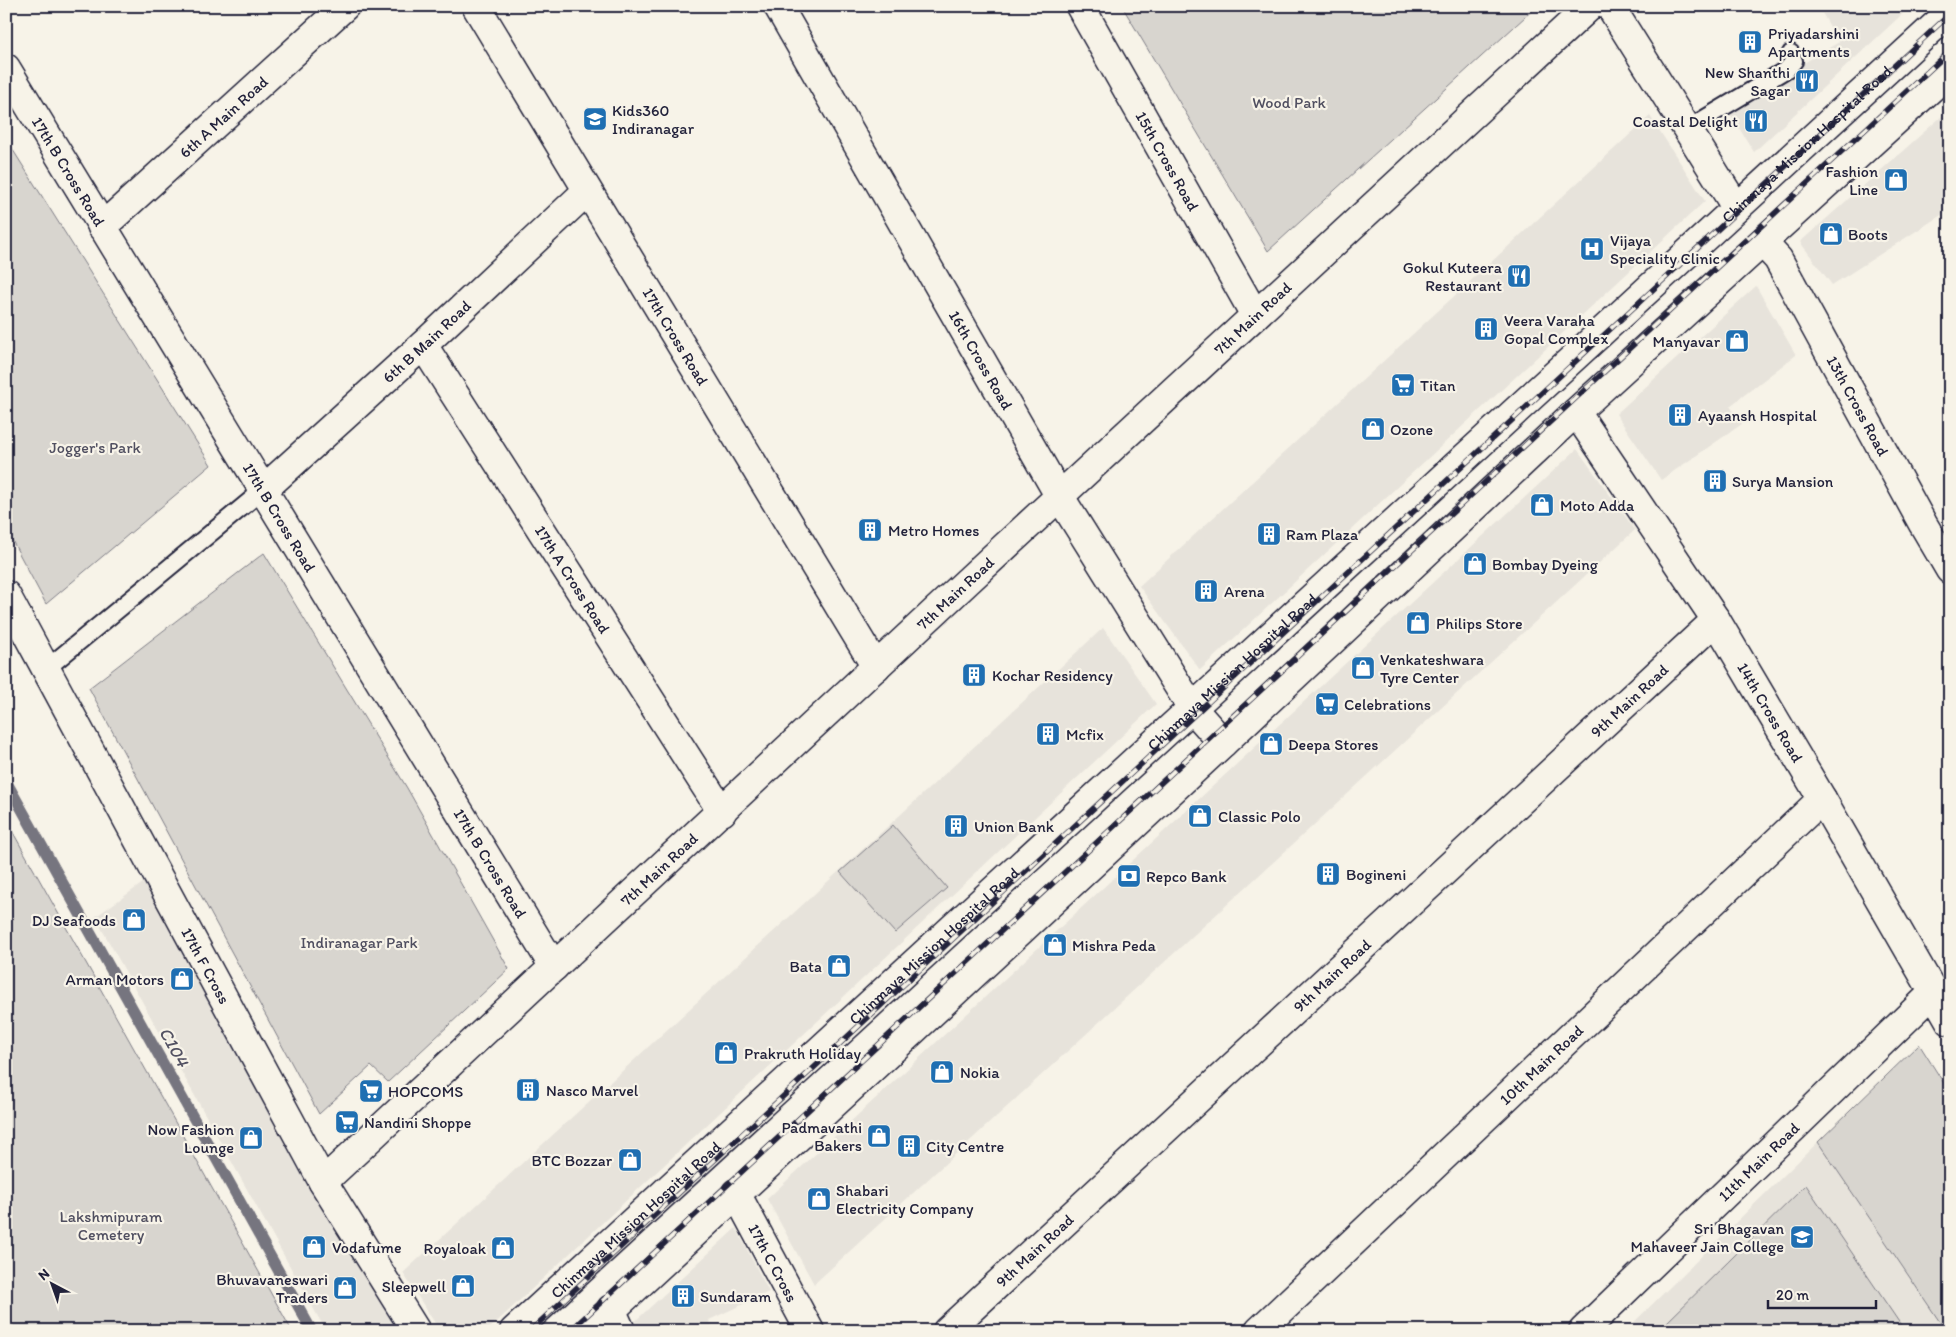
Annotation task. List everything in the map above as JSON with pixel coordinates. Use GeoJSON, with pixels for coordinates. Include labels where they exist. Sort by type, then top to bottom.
{"type":"FeatureCollection","features":[{"type":"Feature","properties":{"kind":"street","name":"6th A Main Road"},"geometry":{"type":"LineString","coordinates":[[102,227],[345,6]]}},
{"type":"Feature","properties":{"kind":"street","name":"17th Cross Road"},"geometry":{"type":"LineString","coordinates":[[476,6],[876,667]]}},
{"type":"Feature","properties":{"kind":"street","name":"16th Cross Road"},"geometry":{"type":"LineString","coordinates":[[778,6],[1060,497],[1192,708],[1222,743]]}},
{"type":"Feature","properties":{"kind":"street","name":"15th Cross Road"},"geometry":{"type":"LineString","coordinates":[[1080,6],[1255,315]]}},
{"type":"Feature","properties":{"kind":"street","name":"7th Main Road"},"geometry":{"type":"LineString","coordinates":[[323,1182],[1590,6]]}},
{"type":"Feature","properties":{"kind":"street"},"geometry":{"type":"LineString","coordinates":[[1610,6],[1736,207]]}},
{"type":"Feature","properties":{"kind":"street","name":"Chinmaya Mission Hospital Road"},"geometry":{"type":"LineString","coordinates":[[514,1331],[1950,12]]}},
{"type":"Feature","properties":{"kind":"street","name":"17th B Cross Road"},"geometry":{"type":"LineString","coordinates":[[6,68],[554,967]]}},
{"type":"Feature","properties":{"kind":"street"},"geometry":{"type":"LineString","coordinates":[[589,1331],[616,1320],[736,1193],[1576,412],[1950,71]]}},
{"type":"Feature","properties":{"kind":"street","name":"6th B Main Road"},"geometry":{"type":"LineString","coordinates":[[263,490],[424,345],[587,191]]}},
{"type":"Feature","properties":{"kind":"street","name":"13th Cross Road"},"geometry":{"type":"LineString","coordinates":[[1763,243],[1778,259],[1950,570]]}},
{"type":"Feature","properties":{"kind":"street","name":"17th A Cross Road"},"geometry":{"type":"LineString","coordinates":[[424,345],[722,812]]}},
{"type":"Feature","properties":{"kind":"street","name":"14th Cross Road"},"geometry":{"type":"LineString","coordinates":[[1576,412],[1716,620],[1950,1021]]}},
{"type":"Feature","properties":{"kind":"street","name":"17th F Cross"},"geometry":{"type":"LineString","coordinates":[[6,595],[323,1182],[416,1331]]}},
{"type":"Feature","properties":{"kind":"street","name":"9th Main Road"},"geometry":{"type":"LineString","coordinates":[[947,1331],[1716,620]]}},
{"type":"Feature","properties":{"kind":"street","name":"10th Main Road"},"geometry":{"type":"LineString","coordinates":[[1260,1331],[1822,799]]}},
{"type":"Feature","properties":{"kind":"street","name":"11th Main Road"},"geometry":{"type":"LineString","coordinates":[[1583,1331],[1933,993]]}},
{"type":"Feature","properties":{"kind":"street","name":"17th C Cross"},"geometry":{"type":"LineString","coordinates":[[736,1193],[810,1331]]}},
{"type":"Feature","properties":{"kind":"lane"},"geometry":{"type":"LineString","coordinates":[[1687,129],[1786,69],[1794,61],[1791,53]]}},
{"type":"Feature","properties":{"kind":"lane"},"geometry":{"type":"LineString","coordinates":[[46,669],[263,490]]}},
{"type":"Feature","properties":{"kind":"shaded area"},"geometry":{"type":"Polygon","coordinates":[[[1818,6],[1911,6],[1754,152],[1727,109],[1839,42],[1818,6]]]}},
{"type":"Feature","properties":{"kind":"shaded area"},"geometry":{"type":"Polygon","coordinates":[[[1950,109],[1950,218],[1946,212],[1832,285],[1800,242],[1950,109]]]}},
{"type":"Feature","properties":{"kind":"shaded area"},"geometry":{"type":"Polygon","coordinates":[[[1650,116],[1705,201],[1200,670],[1139,586],[1650,116]]]}},
{"type":"Feature","properties":{"kind":"shaded area"},"geometry":{"type":"Polygon","coordinates":[[[1756,286],[1796,355],[1730,406],[1742,424],[1661,480],[1616,414],[1756,286]]]}},
{"type":"Feature","properties":{"kind":"shaded area"},"geometry":{"type":"Polygon","coordinates":[[[1577,449],[1635,530],[814,1284],[767,1199],[1577,449]]]}},
{"type":"Feature","properties":{"kind":"shaded area"},"geometry":{"type":"Polygon","coordinates":[[[1103,628],[1156,704],[487,1331],[440,1331],[403,1273],[1103,628]]]}},
{"type":"Feature","properties":{"kind":"shaded area"},"geometry":{"type":"Polygon","coordinates":[[[150,878],[401,1331],[326,1331],[95,917],[150,878]]]}},
{"type":"Feature","properties":{"kind":"shaded area","name":"Sri Bhagavan Mahaveer Jain College"},"geometry":{"type":"Polygon","coordinates":[[[1818,1142],[1946,1331],[1625,1331],[1818,1142]]]}},
{"type":"Feature","properties":{"kind":"shaded area"},"geometry":{"type":"Polygon","coordinates":[[[736,1228],[769,1292],[709,1320],[714,1331],[635,1331],[632,1324],[736,1228]]]}},
{"type":"Feature","properties":{"kind":"green space","name":"Wood Park"},"geometry":{"type":"Polygon","coordinates":[[[1122,6],[1537,6],[1268,251],[1122,6]]]}},
{"type":"Feature","properties":{"kind":"green space","name":"Jogger's Park"},"geometry":{"type":"Polygon","coordinates":[[[6,139],[211,465],[46,604],[6,529],[6,139]]]}},
{"type":"Feature","properties":{"kind":"green space","name":"Indiranagar Park"},"geometry":{"type":"Polygon","coordinates":[[[264,553],[407,788],[509,969],[388,1082],[371,1066],[319,1114],[89,688],[264,553]]]}},
{"type":"Feature","properties":{"kind":"green space","name":"Lakshmipuram Cemetery"},"geometry":{"type":"Polygon","coordinates":[[[6,820],[292,1331],[6,1331],[6,820]]]}},
{"type":"Feature","properties":{"kind":"green space"},"geometry":{"type":"Polygon","coordinates":[[[893,825],[947,888],[895,933],[840,872],[893,825]]]}},
{"type":"Feature","properties":{"kind":"green space"},"geometry":{"type":"Polygon","coordinates":[[[1919,1044],[1950,1093],[1950,1331],[1946,1331],[1818,1142],[1919,1044]]]}},
{"type":"Feature","properties":{"kind":"green space"},"geometry":{"type":"Polygon","coordinates":[[[1806,1185],[1905,1331],[1658,1331],[1806,1185]]]}},
{"type":"Feature","properties":{"kind":"waterway","name":"C104"},"geometry":{"type":"LineString","coordinates":[[6,781],[312,1331]]}},
{"type":"Feature","properties":{"kind":"railway"},"geometry":{"type":"LineString","coordinates":[[530,1331],[1950,14]]}},
{"type":"Feature","properties":{"kind":"railway"},"geometry":{"type":"LineString","coordinates":[[570,1331],[1950,51]]}},
{"type":"Feature","properties":{"kind":"place","name":"Priyadarshini Apartments"},"geometry":{"type":"Point","coordinates":[1750,42]}},
{"type":"Feature","properties":{"kind":"place","name":"New Shanthi Sagar"},"geometry":{"type":"Point","coordinates":[1807,81]}},
{"type":"Feature","properties":{"kind":"place","name":"Kids360 Indiranagar"},"geometry":{"type":"Point","coordinates":[595,119]}},
{"type":"Feature","properties":{"kind":"place","name":"Coastal Delight"},"geometry":{"type":"Point","coordinates":[1756,121]}},
{"type":"Feature","properties":{"kind":"place","name":"Fashion Line"},"geometry":{"type":"Point","coordinates":[1896,180]}},
{"type":"Feature","properties":{"kind":"place","name":"Boots"},"geometry":{"type":"Point","coordinates":[1831,234]}},
{"type":"Feature","properties":{"kind":"place","name":"Vijaya Speciality Clinic"},"geometry":{"type":"Point","coordinates":[1592,249]}},
{"type":"Feature","properties":{"kind":"place","name":"Gokul Kuteera Restaurant"},"geometry":{"type":"Point","coordinates":[1519,276]}},
{"type":"Feature","properties":{"kind":"place","name":"Veera Varaha Gopal Complex"},"geometry":{"type":"Point","coordinates":[1486,329]}},
{"type":"Feature","properties":{"kind":"place","name":"Manyavar"},"geometry":{"type":"Point","coordinates":[1737,341]}},
{"type":"Feature","properties":{"kind":"place","name":"Titan"},"geometry":{"type":"Point","coordinates":[1403,385]}},
{"type":"Feature","properties":{"kind":"place","name":"Ayaansh Hospital"},"geometry":{"type":"Point","coordinates":[1680,415]}},
{"type":"Feature","properties":{"kind":"place","name":"Ozone"},"geometry":{"type":"Point","coordinates":[1373,429]}},
{"type":"Feature","properties":{"kind":"place","name":"Surya Mansion"},"geometry":{"type":"Point","coordinates":[1715,481]}},
{"type":"Feature","properties":{"kind":"place","name":"Moto Adda"},"geometry":{"type":"Point","coordinates":[1542,505]}},
{"type":"Feature","properties":{"kind":"place","name":"Metro Homes"},"geometry":{"type":"Point","coordinates":[870,530]}},
{"type":"Feature","properties":{"kind":"place","name":"Ram Plaza"},"geometry":{"type":"Point","coordinates":[1269,534]}},
{"type":"Feature","properties":{"kind":"place","name":"Bombay Dyeing"},"geometry":{"type":"Point","coordinates":[1475,564]}},
{"type":"Feature","properties":{"kind":"place","name":"Arena"},"geometry":{"type":"Point","coordinates":[1206,591]}},
{"type":"Feature","properties":{"kind":"place","name":"Philips Store"},"geometry":{"type":"Point","coordinates":[1418,623]}},
{"type":"Feature","properties":{"kind":"place","name":"Venkateshwara Tyre Center"},"geometry":{"type":"Point","coordinates":[1363,668]}},
{"type":"Feature","properties":{"kind":"place","name":"Kochar Residency"},"geometry":{"type":"Point","coordinates":[974,675]}},
{"type":"Feature","properties":{"kind":"place","name":"Celebrations"},"geometry":{"type":"Point","coordinates":[1327,704]}},
{"type":"Feature","properties":{"kind":"place","name":"Mcfix"},"geometry":{"type":"Point","coordinates":[1048,734]}},
{"type":"Feature","properties":{"kind":"place","name":"Deepa Stores"},"geometry":{"type":"Point","coordinates":[1271,744]}},
{"type":"Feature","properties":{"kind":"place","name":"Classic Polo"},"geometry":{"type":"Point","coordinates":[1200,816]}},
{"type":"Feature","properties":{"kind":"place","name":"Union Bank"},"geometry":{"type":"Point","coordinates":[956,826]}},
{"type":"Feature","properties":{"kind":"place","name":"Bogineni"},"geometry":{"type":"Point","coordinates":[1328,874]}},
{"type":"Feature","properties":{"kind":"place","name":"Repco Bank"},"geometry":{"type":"Point","coordinates":[1129,876]}},
{"type":"Feature","properties":{"kind":"place","name":"DJ Seafoods"},"geometry":{"type":"Point","coordinates":[134,920]}},
{"type":"Feature","properties":{"kind":"place","name":"Mishra Peda"},"geometry":{"type":"Point","coordinates":[1055,945]}},
{"type":"Feature","properties":{"kind":"place","name":"Bata"},"geometry":{"type":"Point","coordinates":[839,966]}},
{"type":"Feature","properties":{"kind":"place","name":"Arman Motors"},"geometry":{"type":"Point","coordinates":[182,979]}},
{"type":"Feature","properties":{"kind":"place","name":"Prakruth Holiday"},"geometry":{"type":"Point","coordinates":[726,1053]}},
{"type":"Feature","properties":{"kind":"place","name":"Nokia"},"geometry":{"type":"Point","coordinates":[942,1072]}},
{"type":"Feature","properties":{"kind":"place","name":"Nasco Marvel"},"geometry":{"type":"Point","coordinates":[528,1090]}},
{"type":"Feature","properties":{"kind":"place","name":"HOPCOMS"},"geometry":{"type":"Point","coordinates":[371,1091]}},
{"type":"Feature","properties":{"kind":"place","name":"Nandini Shoppe"},"geometry":{"type":"Point","coordinates":[347,1122]}},
{"type":"Feature","properties":{"kind":"place","name":"Padmavathi Bakers"},"geometry":{"type":"Point","coordinates":[879,1136]}},
{"type":"Feature","properties":{"kind":"place","name":"Now Fashion Lounge"},"geometry":{"type":"Point","coordinates":[251,1138]}},
{"type":"Feature","properties":{"kind":"place","name":"City Centre"},"geometry":{"type":"Point","coordinates":[909,1146]}},
{"type":"Feature","properties":{"kind":"place","name":"BTC Bozzar"},"geometry":{"type":"Point","coordinates":[630,1160]}},
{"type":"Feature","properties":{"kind":"place","name":"Shabari Electricity Company"},"geometry":{"type":"Point","coordinates":[819,1199]}},
{"type":"Feature","properties":{"kind":"place","name":"Sri Bhagavan Mahaveer Jain College"},"geometry":{"type":"Point","coordinates":[1802,1237]}},
{"type":"Feature","properties":{"kind":"place","name":"Vodafume"},"geometry":{"type":"Point","coordinates":[314,1247]}},
{"type":"Feature","properties":{"kind":"place","name":"Royaloak"},"geometry":{"type":"Point","coordinates":[503,1248]}},
{"type":"Feature","properties":{"kind":"place","name":"Sleepwell"},"geometry":{"type":"Point","coordinates":[463,1286]}},
{"type":"Feature","properties":{"kind":"place","name":"Bhuvavaneswari Traders"},"geometry":{"type":"Point","coordinates":[345,1288]}},
{"type":"Feature","properties":{"kind":"place","name":"Sundaram"},"geometry":{"type":"Point","coordinates":[683,1296]}}]}
